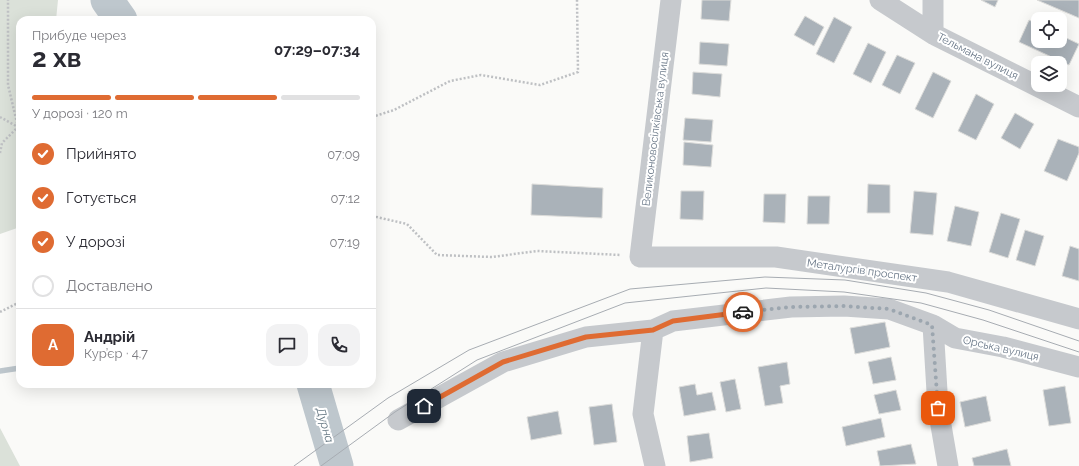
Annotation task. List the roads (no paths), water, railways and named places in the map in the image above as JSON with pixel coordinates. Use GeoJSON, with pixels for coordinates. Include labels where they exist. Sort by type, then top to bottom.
{"type":"FeatureCollection","features":[{"type":"Feature","properties":{"kind":"street","name":"Великоновосілківська вулиця"},"geometry":{"type":"LineString","coordinates":[[640,257],[671,0]]}},
{"type":"Feature","properties":{"kind":"street","name":"Тельмана вулиця"},"geometry":{"type":"LineString","coordinates":[[880,0],[933,34],[1079,107]]}},
{"type":"Feature","properties":{"kind":"street"},"geometry":{"type":"LineString","coordinates":[[933,34],[934,0]]}},
{"type":"Feature","properties":{"kind":"street","name":"Металургів проспект"},"geometry":{"type":"LineString","coordinates":[[640,257],[784,258],[948,282],[1079,319]]}},
{"type":"Feature","properties":{"kind":"street","name":"Орська вулиця"},"geometry":{"type":"LineString","coordinates":[[398,420],[503,362],[586,337],[653,330],[673,321],[791,307],[844,306],[889,309],[932,325],[955,338],[1003,347],[1079,367]]}},
{"type":"Feature","properties":{"kind":"street"},"geometry":{"type":"LineString","coordinates":[[932,325],[938,408],[948,466]]}},
{"type":"Feature","properties":{"kind":"street"},"geometry":{"type":"LineString","coordinates":[[653,330],[642,414],[655,466]]}},
{"type":"Feature","properties":{"kind":"waterway","name":"Дурна"},"geometry":{"type":"LineString","coordinates":[[107,0],[118,16]]}},
{"type":"Feature","properties":{"kind":"waterway"},"geometry":{"type":"LineString","coordinates":[[0,371],[16,369]]}},
{"type":"Feature","properties":{"kind":"waterway","name":"Дурна"},"geometry":{"type":"LineString","coordinates":[[314,388],[337,466]]}},
{"type":"Feature","properties":{"kind":"tram line"},"geometry":{"type":"LineString","coordinates":[[294,466],[388,398],[469,350],[630,289],[765,277],[845,280],[926,293],[989,310],[1079,341]]}},
{"type":"Feature","properties":{"kind":"tram line"},"geometry":{"type":"LineString","coordinates":[[321,466],[395,412],[477,360],[625,303],[766,288],[844,292],[921,303],[983,320],[1079,352]]}}]}
